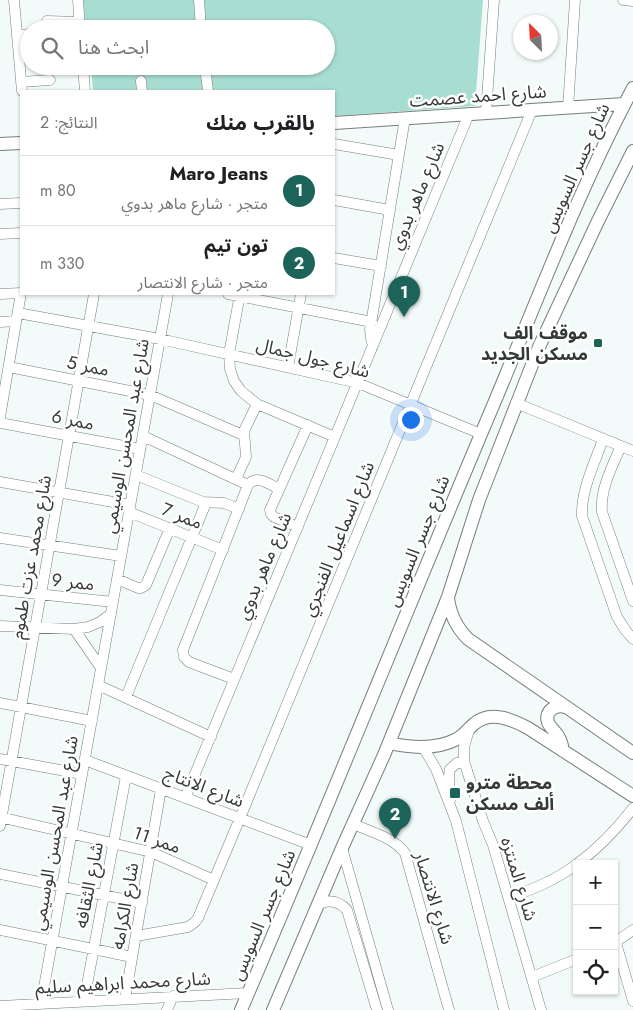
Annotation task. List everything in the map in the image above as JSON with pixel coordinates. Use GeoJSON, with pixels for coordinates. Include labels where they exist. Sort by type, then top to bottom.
{"type":"FeatureCollection","features":[{"type":"Feature","properties":{"kind":"main road","name":"شارع جسر السويس"},"geometry":{"type":"LineString","coordinates":[[241,1010],[312,845],[481,434],[594,166],[633,88]]}},
{"type":"Feature","properties":{"kind":"main road","name":"شارع احمد عصمت"},"geometry":{"type":"LineString","coordinates":[[335,123],[624,104]]}},
{"type":"Feature","properties":{"kind":"main road"},"geometry":{"type":"LineString","coordinates":[[0,144],[20,143]]}},
{"type":"Feature","properties":{"kind":"main road"},"geometry":{"type":"LineString","coordinates":[[274,1010],[342,848],[389,743],[448,597],[479,500],[539,347],[598,220],[633,152]]}},
{"type":"Feature","properties":{"kind":"main road"},"geometry":{"type":"LineString","coordinates":[[448,597],[453,618],[460,630],[468,638],[633,753]]}},
{"type":"Feature","properties":{"kind":"main road"},"geometry":{"type":"LineString","coordinates":[[563,751],[559,736],[549,725],[547,719],[549,712],[554,707],[565,707]]}},
{"type":"Feature","properties":{"kind":"main road"},"geometry":{"type":"LineString","coordinates":[[389,743],[400,746],[423,747],[445,743],[456,740],[483,718],[499,716],[520,724],[633,796]]}},
{"type":"Feature","properties":{"kind":"street"},"geometry":{"type":"LineString","coordinates":[[14,0],[20,66]]}},
{"type":"Feature","properties":{"kind":"street"},"geometry":{"type":"LineString","coordinates":[[78,0],[80,20]]}},
{"type":"Feature","properties":{"kind":"street"},"geometry":{"type":"LineString","coordinates":[[199,0],[200,20]]}},
{"type":"Feature","properties":{"kind":"street"},"geometry":{"type":"LineString","coordinates":[[486,113],[494,0]]}},
{"type":"Feature","properties":{"kind":"street"},"geometry":{"type":"LineString","coordinates":[[568,108],[575,0]]}},
{"type":"Feature","properties":{"kind":"street"},"geometry":{"type":"LineString","coordinates":[[623,0],[633,1]]}},
{"type":"Feature","properties":{"kind":"street"},"geometry":{"type":"LineString","coordinates":[[84,75],[85,90]]}},
{"type":"Feature","properties":{"kind":"street"},"geometry":{"type":"LineString","coordinates":[[206,75],[208,90]]}},
{"type":"Feature","properties":{"kind":"street"},"geometry":{"type":"LineString","coordinates":[[22,86],[50,80]]}},
{"type":"Feature","properties":{"kind":"street","name":"شارع اسماعيل الفنجري"},"geometry":{"type":"LineString","coordinates":[[136,936],[188,927],[198,918],[532,110]]}},
{"type":"Feature","properties":{"kind":"street","name":"شارع ماهر بدوي"},"geometry":{"type":"LineString","coordinates":[[185,798],[469,114]]}},
{"type":"Feature","properties":{"kind":"street","name":"شارع ماهر بدوي"},"geometry":{"type":"LineString","coordinates":[[373,346],[370,330],[405,118]]}},
{"type":"Feature","properties":{"kind":"street"},"geometry":{"type":"LineString","coordinates":[[335,144],[399,155]]}},
{"type":"Feature","properties":{"kind":"street"},"geometry":{"type":"LineString","coordinates":[[335,200],[390,210]]}},
{"type":"Feature","properties":{"kind":"street"},"geometry":{"type":"LineString","coordinates":[[0,204],[20,203]]}},
{"type":"Feature","properties":{"kind":"street"},"geometry":{"type":"LineString","coordinates":[[0,234],[20,233]]}},
{"type":"Feature","properties":{"kind":"street"},"geometry":{"type":"LineString","coordinates":[[335,258],[381,266]]}},
{"type":"Feature","properties":{"kind":"street"},"geometry":{"type":"LineString","coordinates":[[0,294],[20,293]]}},
{"type":"Feature","properties":{"kind":"street"},"geometry":{"type":"LineString","coordinates":[[0,417],[21,295]]}},
{"type":"Feature","properties":{"kind":"street","name":"شارع محمد عزت طموم"},"geometry":{"type":"LineString","coordinates":[[0,820],[94,295]]}},
{"type":"Feature","properties":{"kind":"street","name":"شارع عبد المحسن الوسيمي"},"geometry":{"type":"LineString","coordinates":[[41,1004],[168,295]]}},
{"type":"Feature","properties":{"kind":"street"},"geometry":{"type":"LineString","coordinates":[[335,437],[257,404],[241,391],[234,381],[230,369],[229,354],[240,295],[372,322]]}},
{"type":"Feature","properties":{"kind":"street"},"geometry":{"type":"LineString","coordinates":[[288,367],[301,295]]}},
{"type":"Feature","properties":{"kind":"street","name":"شارع جول جمال"},"geometry":{"type":"LineString","coordinates":[[0,322],[17,317],[89,326],[160,339],[358,383],[481,434]]}},
{"type":"Feature","properties":{"kind":"street","name":"ممر 5"},"geometry":{"type":"LineString","coordinates":[[9,367],[150,395],[243,435]]}},
{"type":"Feature","properties":{"kind":"street"},"geometry":{"type":"LineString","coordinates":[[516,403],[629,448],[602,493],[601,503],[602,512],[633,601]]}},
{"type":"Feature","properties":{"kind":"street"},"geometry":{"type":"LineString","coordinates":[[236,479],[246,457],[244,431],[257,404]]}},
{"type":"Feature","properties":{"kind":"street","name":"ممر 6"},"geometry":{"type":"LineString","coordinates":[[0,423],[140,449]]}},
{"type":"Feature","properties":{"kind":"street"},"geometry":{"type":"LineString","coordinates":[[298,527],[274,517],[270,510],[308,426]]}},
{"type":"Feature","properties":{"kind":"street"},"geometry":{"type":"LineString","coordinates":[[143,436],[248,485]]}},
{"type":"Feature","properties":{"kind":"street"},"geometry":{"type":"LineString","coordinates":[[603,439],[584,493],[582,516],[617,616],[633,640]]}},
{"type":"Feature","properties":{"kind":"street"},"geometry":{"type":"LineString","coordinates":[[136,475],[206,503],[224,503],[238,510]]}},
{"type":"Feature","properties":{"kind":"street"},"geometry":{"type":"LineString","coordinates":[[234,680],[189,662],[184,657],[183,650],[248,485],[252,480],[258,479],[279,489]]}},
{"type":"Feature","properties":{"kind":"street","name":"ممر 7"},"geometry":{"type":"LineString","coordinates":[[0,482],[130,509],[223,550]]}},
{"type":"Feature","properties":{"kind":"street"},"geometry":{"type":"LineString","coordinates":[[126,697],[206,503]]}},
{"type":"Feature","properties":{"kind":"street"},"geometry":{"type":"LineString","coordinates":[[117,579],[138,588],[146,586],[170,528]]}},
{"type":"Feature","properties":{"kind":"street"},"geometry":{"type":"LineString","coordinates":[[0,538],[121,556]]}},
{"type":"Feature","properties":{"kind":"street","name":"ممر 9"},"geometry":{"type":"LineString","coordinates":[[0,590],[113,602]]}},
{"type":"Feature","properties":{"kind":"street"},"geometry":{"type":"LineString","coordinates":[[0,626],[74,629],[88,627],[100,622],[111,614]]}},
{"type":"Feature","properties":{"kind":"street"},"geometry":{"type":"LineString","coordinates":[[74,629],[101,668]]}},
{"type":"Feature","properties":{"kind":"street"},"geometry":{"type":"LineString","coordinates":[[98,685],[210,737]]}},
{"type":"Feature","properties":{"kind":"street"},"geometry":{"type":"LineString","coordinates":[[0,703],[92,720]]}},
{"type":"Feature","properties":{"kind":"street","name":"شارع المنتزه"},"geometry":{"type":"LineString","coordinates":[[469,730],[464,747],[465,765],[483,821],[493,845],[541,1010]]}},
{"type":"Feature","properties":{"kind":"street"},"geometry":{"type":"LineString","coordinates":[[423,747],[436,769],[461,840],[504,1010]]}},
{"type":"Feature","properties":{"kind":"street"},"geometry":{"type":"LineString","coordinates":[[0,759],[82,774]]}},
{"type":"Feature","properties":{"kind":"street","name":"شارع الانتاج"},"geometry":{"type":"LineString","coordinates":[[84,760],[312,845]]}},
{"type":"Feature","properties":{"kind":"street"},"geometry":{"type":"LineString","coordinates":[[451,808],[450,769],[457,763],[465,765]]}},
{"type":"Feature","properties":{"kind":"street","name":"شارع الثقافه"},"geometry":{"type":"LineString","coordinates":[[84,1001],[126,776]]}},
{"type":"Feature","properties":{"kind":"street","name":"شارع الكرامه"},"geometry":{"type":"LineString","coordinates":[[125,999],[162,789]]}},
{"type":"Feature","properties":{"kind":"street"},"geometry":{"type":"LineString","coordinates":[[582,860],[617,828],[633,808]]}},
{"type":"Feature","properties":{"kind":"street","name":"ممر 11"},"geometry":{"type":"LineString","coordinates":[[0,820],[71,833],[151,852],[214,880]]}},
{"type":"Feature","properties":{"kind":"street","name":"شارع الانتصار"},"geometry":{"type":"LineString","coordinates":[[354,824],[391,840],[399,845],[405,853],[449,1010]]}},
{"type":"Feature","properties":{"kind":"street"},"geometry":{"type":"LineString","coordinates":[[342,848],[388,1010]]}},
{"type":"Feature","properties":{"kind":"street"},"geometry":{"type":"LineString","coordinates":[[508,898],[539,887],[573,867]]}},
{"type":"Feature","properties":{"kind":"street"},"geometry":{"type":"LineString","coordinates":[[0,874],[142,903]]}},
{"type":"Feature","properties":{"kind":"street"},"geometry":{"type":"LineString","coordinates":[[347,910],[349,904],[357,900]]}},
{"type":"Feature","properties":{"kind":"street"},"geometry":{"type":"LineString","coordinates":[[319,904],[327,901],[336,902],[347,910],[377,1010]]}},
{"type":"Feature","properties":{"kind":"street"},"geometry":{"type":"LineString","coordinates":[[0,930],[132,957]]}},
{"type":"Feature","properties":{"kind":"street"},"geometry":{"type":"LineString","coordinates":[[618,941],[633,930]]}},
{"type":"Feature","properties":{"kind":"street"},"geometry":{"type":"LineString","coordinates":[[617,950],[633,1001]]}},
{"type":"Feature","properties":{"kind":"street"},"geometry":{"type":"LineString","coordinates":[[532,977],[573,961]]}},
{"type":"Feature","properties":{"kind":"street","name":"شارع محمد ابراهيم سليم"},"geometry":{"type":"LineString","coordinates":[[0,1006],[28,1007],[41,1004],[84,1001],[248,993]]}},
{"type":"Feature","properties":{"kind":"street"},"geometry":{"type":"LineString","coordinates":[[167,1010],[173,996]]}},
{"type":"Feature","properties":{"kind":"green space"},"geometry":{"type":"Polygon","coordinates":[[[83,0],[483,0],[475,106],[335,116],[335,90],[93,90],[92,75],[335,75],[335,20],[85,20],[83,0]]]}},
{"type":"Feature","properties":{"kind":"place","name":"Maro Jeans"},"geometry":{"type":"Point","coordinates":[404,317]}},
{"type":"Feature","properties":{"kind":"place","name":"موقف الف مسكن الجديد"},"geometry":{"type":"Point","coordinates":[598,343]}},
{"type":"Feature","properties":{"kind":"place","name":"محطة مترو ألف مسكن"},"geometry":{"type":"Point","coordinates":[455,793]}},
{"type":"Feature","properties":{"kind":"place","name":"تون تيم"},"geometry":{"type":"Point","coordinates":[395,839]}}]}
